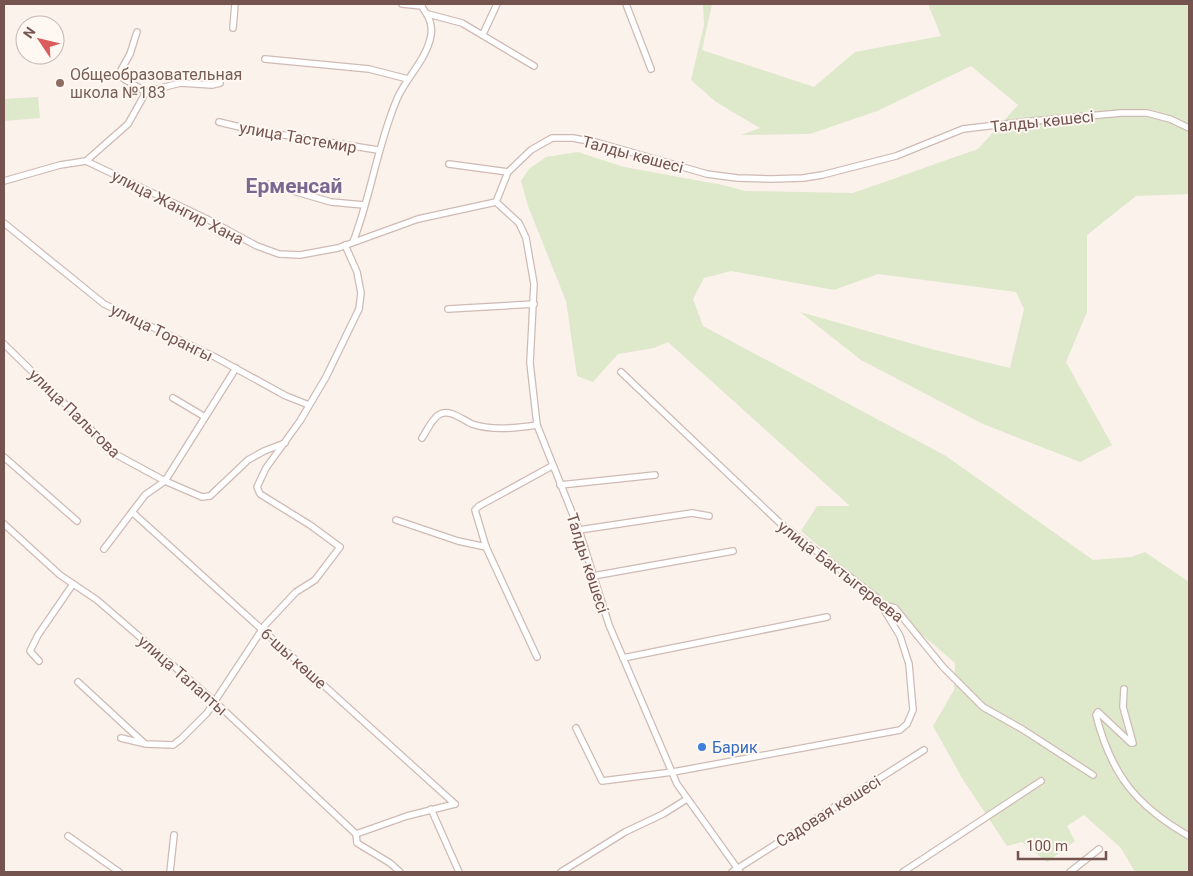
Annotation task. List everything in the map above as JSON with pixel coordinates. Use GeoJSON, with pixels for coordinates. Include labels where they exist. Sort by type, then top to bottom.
{"type":"FeatureCollection","features":[{"type":"Feature","properties":{"kind":"street"},"geometry":{"type":"LineString","coordinates":[[233,28],[235,4]]}},
{"type":"Feature","properties":{"kind":"street"},"geometry":{"type":"LineString","coordinates":[[353,242],[362,220],[364,204],[378,150],[397,99],[430,42],[432,24],[428,14],[421,5],[402,4]]}},
{"type":"Feature","properties":{"kind":"street"},"geometry":{"type":"LineString","coordinates":[[483,34],[497,4]]}},
{"type":"Feature","properties":{"kind":"street"},"geometry":{"type":"LineString","coordinates":[[626,4],[651,69]]}},
{"type":"Feature","properties":{"kind":"street"},"geometry":{"type":"LineString","coordinates":[[428,14],[462,23],[534,66]]}},
{"type":"Feature","properties":{"kind":"street"},"geometry":{"type":"LineString","coordinates":[[137,32],[120,72],[124,79],[146,92],[180,83],[220,84]]}},
{"type":"Feature","properties":{"kind":"street"},"geometry":{"type":"LineString","coordinates":[[265,59],[369,69],[408,79]]}},
{"type":"Feature","properties":{"kind":"street"},"geometry":{"type":"LineString","coordinates":[[4,181],[60,165],[86,161],[128,124],[146,92]]}},
{"type":"Feature","properties":{"kind":"street","name":"Талды көшесі"},"geometry":{"type":"LineString","coordinates":[[736,871],[687,799],[673,772],[606,618],[579,530],[537,425],[530,363],[534,304],[530,256],[526,238],[519,223],[496,202],[508,172],[531,150],[552,138],[574,138],[599,143],[672,166],[707,174],[737,178],[771,179],[803,178],[822,174],[896,156],[963,130],[1013,123],[1120,113],[1147,114],[1170,119],[1189,128]]}},
{"type":"Feature","properties":{"kind":"street","name":"улица Тастемир"},"geometry":{"type":"LineString","coordinates":[[219,122],[252,130],[378,150]]}},
{"type":"Feature","properties":{"kind":"street","name":"улица Жангир Хана"},"geometry":{"type":"LineString","coordinates":[[86,161],[206,218],[244,240],[279,254],[300,255],[345,245],[418,219],[496,202]]}},
{"type":"Feature","properties":{"kind":"street"},"geometry":{"type":"LineString","coordinates":[[449,164],[508,172]]}},
{"type":"Feature","properties":{"kind":"street"},"geometry":{"type":"LineString","coordinates":[[269,184],[331,202],[364,204]]}},
{"type":"Feature","properties":{"kind":"street","name":"улица Торангы"},"geometry":{"type":"LineString","coordinates":[[4,223],[104,304],[236,368],[286,396],[309,405]]}},
{"type":"Feature","properties":{"kind":"street"},"geometry":{"type":"LineString","coordinates":[[121,738],[146,744],[173,745],[190,731],[206,713],[262,630],[296,592],[315,580],[340,547],[310,524],[260,494],[256,487],[266,468],[285,443],[326,377],[359,309],[361,293],[357,272],[345,245]]}},
{"type":"Feature","properties":{"kind":"street"},"geometry":{"type":"LineString","coordinates":[[448,310],[534,304]]}},
{"type":"Feature","properties":{"kind":"street","name":"улица Пальгова"},"geometry":{"type":"LineString","coordinates":[[4,344],[117,455],[165,481],[202,497],[210,496],[248,460],[285,443]]}},
{"type":"Feature","properties":{"kind":"street"},"geometry":{"type":"LineString","coordinates":[[104,549],[146,495],[165,481],[236,368]]}},
{"type":"Feature","properties":{"kind":"street","name":"улица Бактыгереева"},"geometry":{"type":"LineString","coordinates":[[621,372],[780,523],[881,604],[895,608],[943,667],[983,707],[1022,729],[1093,775]]}},
{"type":"Feature","properties":{"kind":"street"},"geometry":{"type":"LineString","coordinates":[[173,398],[206,417]]}},
{"type":"Feature","properties":{"kind":"street"},"geometry":{"type":"LineString","coordinates":[[422,438],[435,418],[447,412],[474,424],[512,428],[537,425]]}},
{"type":"Feature","properties":{"kind":"street"},"geometry":{"type":"LineString","coordinates":[[4,457],[77,521]]}},
{"type":"Feature","properties":{"kind":"street"},"geometry":{"type":"LineString","coordinates":[[537,657],[486,547],[475,510],[552,466]]}},
{"type":"Feature","properties":{"kind":"street"},"geometry":{"type":"LineString","coordinates":[[560,485],[655,475]]}},
{"type":"Feature","properties":{"kind":"street","name":"6-шы көше"},"geometry":{"type":"LineString","coordinates":[[132,512],[456,804],[431,809]]}},
{"type":"Feature","properties":{"kind":"street"},"geometry":{"type":"LineString","coordinates":[[579,530],[692,513],[709,516]]}},
{"type":"Feature","properties":{"kind":"street"},"geometry":{"type":"LineString","coordinates":[[396,520],[458,541],[486,547]]}},
{"type":"Feature","properties":{"kind":"street","name":"улица Талапты"},"geometry":{"type":"LineString","coordinates":[[4,524],[73,584],[97,600],[213,700],[356,837],[360,845],[390,863],[400,872]]}},
{"type":"Feature","properties":{"kind":"street"},"geometry":{"type":"LineString","coordinates":[[593,576],[733,551]]}},
{"type":"Feature","properties":{"kind":"street"},"geometry":{"type":"LineString","coordinates":[[39,661],[30,651],[38,635],[73,584]]}},
{"type":"Feature","properties":{"kind":"street"},"geometry":{"type":"LineString","coordinates":[[576,728],[602,781],[673,772],[900,730],[907,724],[913,710],[909,664],[900,636],[881,604]]}},
{"type":"Feature","properties":{"kind":"street"},"geometry":{"type":"LineString","coordinates":[[623,658],[827,617]]}},
{"type":"Feature","properties":{"kind":"street"},"geometry":{"type":"LineString","coordinates":[[78,682],[146,744]]}},
{"type":"Feature","properties":{"kind":"street"},"geometry":{"type":"LineString","coordinates":[[1124,689],[1124,713],[1133,743],[1098,712],[1096,715],[1104,745],[1119,776],[1141,800],[1162,820],[1189,836]]}},
{"type":"Feature","properties":{"kind":"street","name":"Садовая көшесі"},"geometry":{"type":"LineString","coordinates":[[736,871],[924,750]]}},
{"type":"Feature","properties":{"kind":"street"},"geometry":{"type":"LineString","coordinates":[[904,872],[1041,781]]}},
{"type":"Feature","properties":{"kind":"street"},"geometry":{"type":"LineString","coordinates":[[561,872],[626,832],[663,814],[687,799]]}},
{"type":"Feature","properties":{"kind":"street"},"geometry":{"type":"LineString","coordinates":[[356,837],[431,809],[459,872]]}},
{"type":"Feature","properties":{"kind":"street"},"geometry":{"type":"LineString","coordinates":[[170,872],[174,835]]}},
{"type":"Feature","properties":{"kind":"street"},"geometry":{"type":"LineString","coordinates":[[68,836],[119,872]]}},
{"type":"Feature","properties":{"kind":"street"},"geometry":{"type":"LineString","coordinates":[[1070,872],[1099,849]]}},
{"type":"Feature","properties":{"kind":"green space"},"geometry":{"type":"Polygon","coordinates":[[[703,4],[712,4],[702,50],[814,87],[855,52],[941,36],[928,4],[1189,4],[1189,194],[1136,196],[1087,235],[1087,312],[1066,362],[1112,445],[1080,462],[983,424],[861,360],[800,312],[931,349],[1010,368],[1024,309],[1016,292],[878,274],[834,290],[731,271],[704,278],[693,299],[703,326],[946,456],[1093,560],[1131,557],[1145,552],[1189,582],[1189,872],[1135,872],[1121,848],[1084,815],[1067,826],[1075,841],[1047,862],[1022,842],[1007,846],[962,778],[933,726],[954,690],[955,663],[801,531],[817,506],[850,506],[668,342],[654,348],[618,354],[593,382],[577,376],[566,301],[528,206],[521,181],[529,169],[546,157],[578,152],[624,167],[723,185],[745,191],[853,193],[978,149],[1018,105],[971,66],[877,111],[810,134],[741,135],[760,128],[716,102],[691,80],[704,25],[703,4]]]}},
{"type":"Feature","properties":{"kind":"green space"},"geometry":{"type":"Polygon","coordinates":[[[38,97],[40,118],[4,121],[4,99],[38,97]]]}},
{"type":"Feature","properties":{"kind":"place","name":"Общеобразовательная школа №183"},"geometry":{"type":"Point","coordinates":[60,83]}},
{"type":"Feature","properties":{"kind":"place","name":"Барик"},"geometry":{"type":"Point","coordinates":[702,747]}},
{"type":"Feature","properties":{"kind":"district","name":"Ерменсай"},"geometry":{"type":"Point","coordinates":[294,186]}}]}
